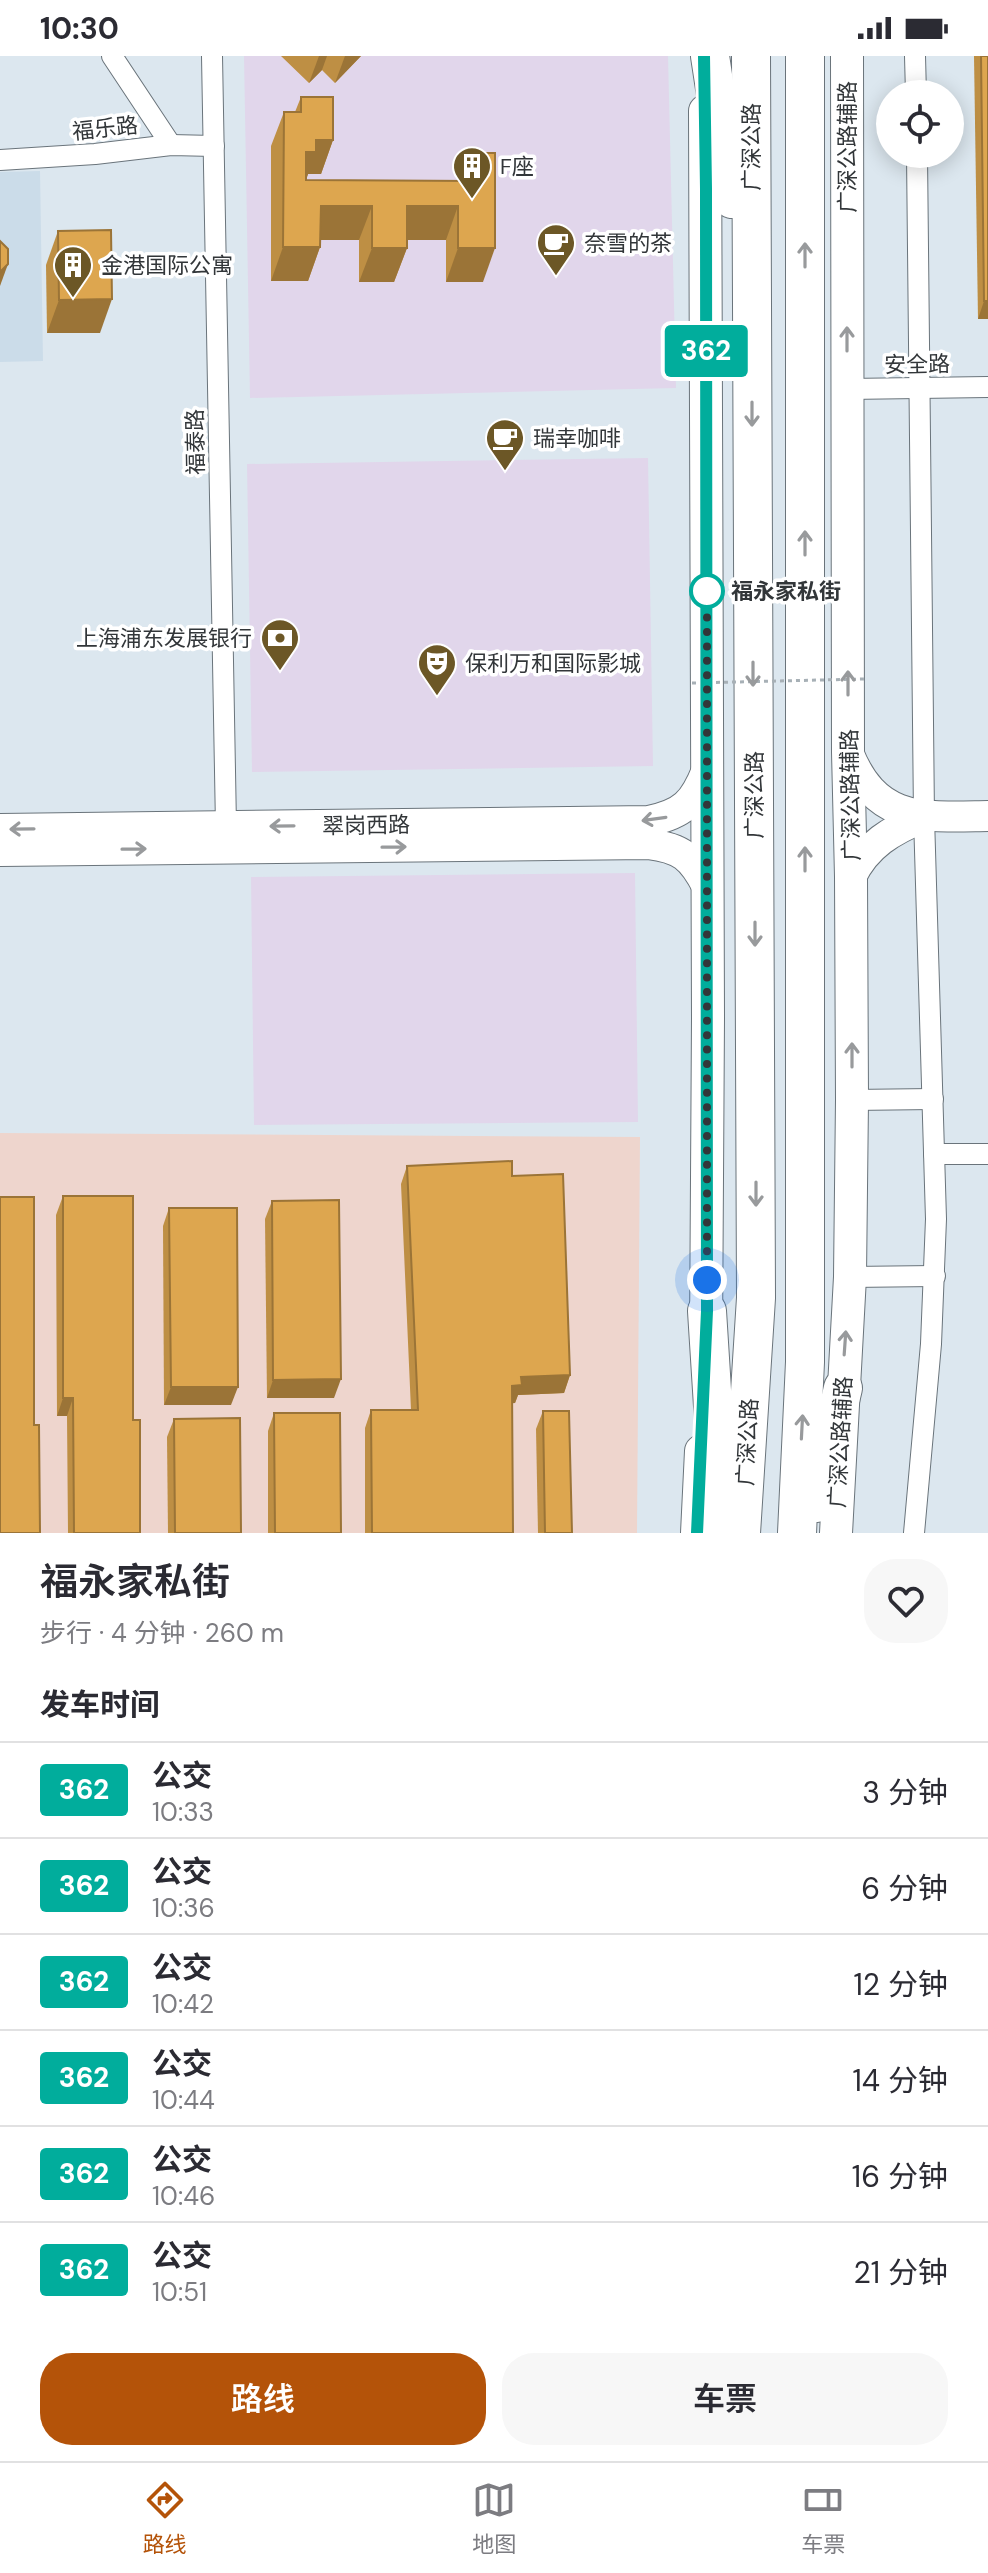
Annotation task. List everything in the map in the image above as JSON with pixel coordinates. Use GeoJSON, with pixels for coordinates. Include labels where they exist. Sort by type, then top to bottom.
{"type":"FeatureCollection","features":[{"type":"Feature","properties":{"kind":"highway"},"geometry":{"type":"LineString","coordinates":[[707,56],[751,324]]}},
{"type":"Feature","properties":{"kind":"highway","name":"广深公路"},"geometry":{"type":"LineString","coordinates":[[741,1533],[756,1298],[751,56]]}},
{"type":"Feature","properties":{"kind":"highway"},"geometry":{"type":"LineString","coordinates":[[797,1533],[805,1330],[805,56]]}},
{"type":"Feature","properties":{"kind":"highway"},"geometry":{"type":"LineString","coordinates":[[707,1311],[721,1533]]}},
{"type":"Feature","properties":{"kind":"highway"},"geometry":{"type":"LineString","coordinates":[[809,1533],[843,1388]]}},
{"type":"Feature","properties":{"kind":"main road"},"geometry":{"type":"LineString","coordinates":[[697,1533],[707,1311],[707,56]]}},
{"type":"Feature","properties":{"kind":"main road","name":"广深公路辅路"},"geometry":{"type":"LineString","coordinates":[[836,1533],[850,1277],[852,1100],[847,56]]}},
{"type":"Feature","properties":{"kind":"main road"},"geometry":{"type":"LineString","coordinates":[[848,752],[856,771],[872,793],[895,807],[924,817],[988,816]]}},
{"type":"Feature","properties":{"kind":"main road","name":"翠岗西路"},"geometry":{"type":"LineString","coordinates":[[0,851],[599,833],[670,817],[687,806],[699,790],[707,770]]}},
{"type":"Feature","properties":{"kind":"main road"},"geometry":{"type":"LineString","coordinates":[[851,877],[860,859],[875,845],[904,825],[924,817]]}},
{"type":"Feature","properties":{"kind":"main road","name":"翠岗西路"},"geometry":{"type":"LineString","coordinates":[[0,829],[226,826],[599,833],[667,846],[685,854],[698,867],[707,886]]}},
{"type":"Feature","properties":{"kind":"street"},"geometry":{"type":"LineString","coordinates":[[112,56],[171,145]]}},
{"type":"Feature","properties":{"kind":"street","name":"福泰路"},"geometry":{"type":"LineString","coordinates":[[212,56],[226,826]]}},
{"type":"Feature","properties":{"kind":"street"},"geometry":{"type":"LineString","coordinates":[[915,56],[916,80]]}},
{"type":"Feature","properties":{"kind":"street","name":"福乐路"},"geometry":{"type":"LineString","coordinates":[[0,160],[171,145],[214,146]]}},
{"type":"Feature","properties":{"kind":"street"},"geometry":{"type":"LineString","coordinates":[[914,1533],[935,1276],[924,817],[917,168]]}},
{"type":"Feature","properties":{"kind":"street","name":"安全路"},"geometry":{"type":"LineString","coordinates":[[848,389],[988,387]]}},
{"type":"Feature","properties":{"kind":"street"},"geometry":{"type":"LineString","coordinates":[[852,1100],[933,1099]]}},
{"type":"Feature","properties":{"kind":"street"},"geometry":{"type":"LineString","coordinates":[[934,1154],[988,1154]]}},
{"type":"Feature","properties":{"kind":"street"},"geometry":{"type":"LineString","coordinates":[[850,1277],[935,1276]]}},
{"type":"Feature","properties":{"kind":"path"},"geometry":{"type":"LineString","coordinates":[[692,683],[864,679]]}},
{"type":"Feature","properties":{"kind":"shaded area"},"geometry":{"type":"Polygon","coordinates":[[[244,56],[668,56],[676,388],[250,398],[244,56]]]}},
{"type":"Feature","properties":{"kind":"shaded area"},"geometry":{"type":"Polygon","coordinates":[[[40,171],[43,361],[0,362],[0,172],[40,171]]]}},
{"type":"Feature","properties":{"kind":"shaded area"},"geometry":{"type":"Polygon","coordinates":[[[648,458],[653,766],[252,772],[247,464],[648,458]]]}},
{"type":"Feature","properties":{"kind":"shaded area"},"geometry":{"type":"Polygon","coordinates":[[[635,873],[638,1122],[254,1125],[251,877],[635,873]]]}},
{"type":"Feature","properties":{"kind":"shaded area"},"geometry":{"type":"Polygon","coordinates":[[[0,1133],[640,1137],[637,1533],[0,1533],[0,1133]]]}},
{"type":"Feature","properties":{"kind":"building"},"geometry":{"type":"Polygon","coordinates":[[[981,56],[988,56],[988,301],[984,301],[981,56]]]}},
{"type":"Feature","properties":{"kind":"building"},"geometry":{"type":"Polygon","coordinates":[[[301,97],[333,97],[333,140],[316,140],[316,152],[306,152],[306,180],[473,181],[473,153],[495,153],[495,248],[458,248],[458,206],[407,206],[407,248],[372,248],[372,206],[321,206],[320,247],[283,247],[284,112],[301,112],[301,97]]]}},
{"type":"Feature","properties":{"kind":"building"},"geometry":{"type":"Polygon","coordinates":[[[111,230],[112,299],[59,300],[58,231],[111,230]]]}},
{"type":"Feature","properties":{"kind":"building"},"geometry":{"type":"Polygon","coordinates":[[[0,241],[8,249],[8,264],[0,272],[0,241]]]}},
{"type":"Feature","properties":{"kind":"building"},"geometry":{"type":"Polygon","coordinates":[[[512,1161],[512,1176],[563,1174],[570,1375],[521,1377],[522,1385],[512,1386],[513,1533],[372,1533],[371,1410],[418,1410],[407,1166],[512,1161]]]}},
{"type":"Feature","properties":{"kind":"building"},"geometry":{"type":"Polygon","coordinates":[[[63,1196],[133,1196],[133,1420],[140,1420],[140,1533],[74,1533],[73,1398],[63,1398],[63,1196]]]}},
{"type":"Feature","properties":{"kind":"building"},"geometry":{"type":"Polygon","coordinates":[[[0,1197],[34,1197],[34,1425],[39,1425],[40,1533],[0,1533],[0,1197]]]}},
{"type":"Feature","properties":{"kind":"building"},"geometry":{"type":"Polygon","coordinates":[[[339,1200],[341,1379],[273,1380],[272,1201],[339,1200]]]}},
{"type":"Feature","properties":{"kind":"building"},"geometry":{"type":"Polygon","coordinates":[[[169,1208],[237,1208],[238,1387],[171,1387],[169,1208]]]}},
{"type":"Feature","properties":{"kind":"building"},"geometry":{"type":"Polygon","coordinates":[[[543,1411],[569,1411],[572,1533],[545,1533],[543,1411]]]}},
{"type":"Feature","properties":{"kind":"building"},"geometry":{"type":"Polygon","coordinates":[[[274,1413],[340,1413],[341,1533],[275,1533],[274,1413]]]}},
{"type":"Feature","properties":{"kind":"building"},"geometry":{"type":"Polygon","coordinates":[[[240,1418],[241,1533],[175,1533],[174,1419],[240,1418]]]}},
{"type":"Feature","properties":{"kind":"bus line","name":"362"},"geometry":{"type":"LineString","coordinates":[[697,1533],[707,1311],[708,1104],[704,56]]}},
{"type":"Feature","properties":{"kind":"place","name":"F座"},"geometry":{"type":"Point","coordinates":[472,200]}},
{"type":"Feature","properties":{"kind":"place","name":"奈雪的茶"},"geometry":{"type":"Point","coordinates":[556,277]}},
{"type":"Feature","properties":{"kind":"place","name":"金港国际公寓"},"geometry":{"type":"Point","coordinates":[73,299]}},
{"type":"Feature","properties":{"kind":"place","name":"瑞幸咖啡"},"geometry":{"type":"Point","coordinates":[505,472]}},
{"type":"Feature","properties":{"kind":"place","name":"福永家私街"},"geometry":{"type":"Point","coordinates":[707,591]}},
{"type":"Feature","properties":{"kind":"place","name":"上海浦东发展银行"},"geometry":{"type":"Point","coordinates":[280,672]}},
{"type":"Feature","properties":{"kind":"place","name":"保利万和国际影城"},"geometry":{"type":"Point","coordinates":[437,697]}},
{"type":"Feature","properties":{"kind":"route"},"geometry":{"type":"LineString","coordinates":[[707,591],[707,586],[708,1018],[707,1280]]}}]}
